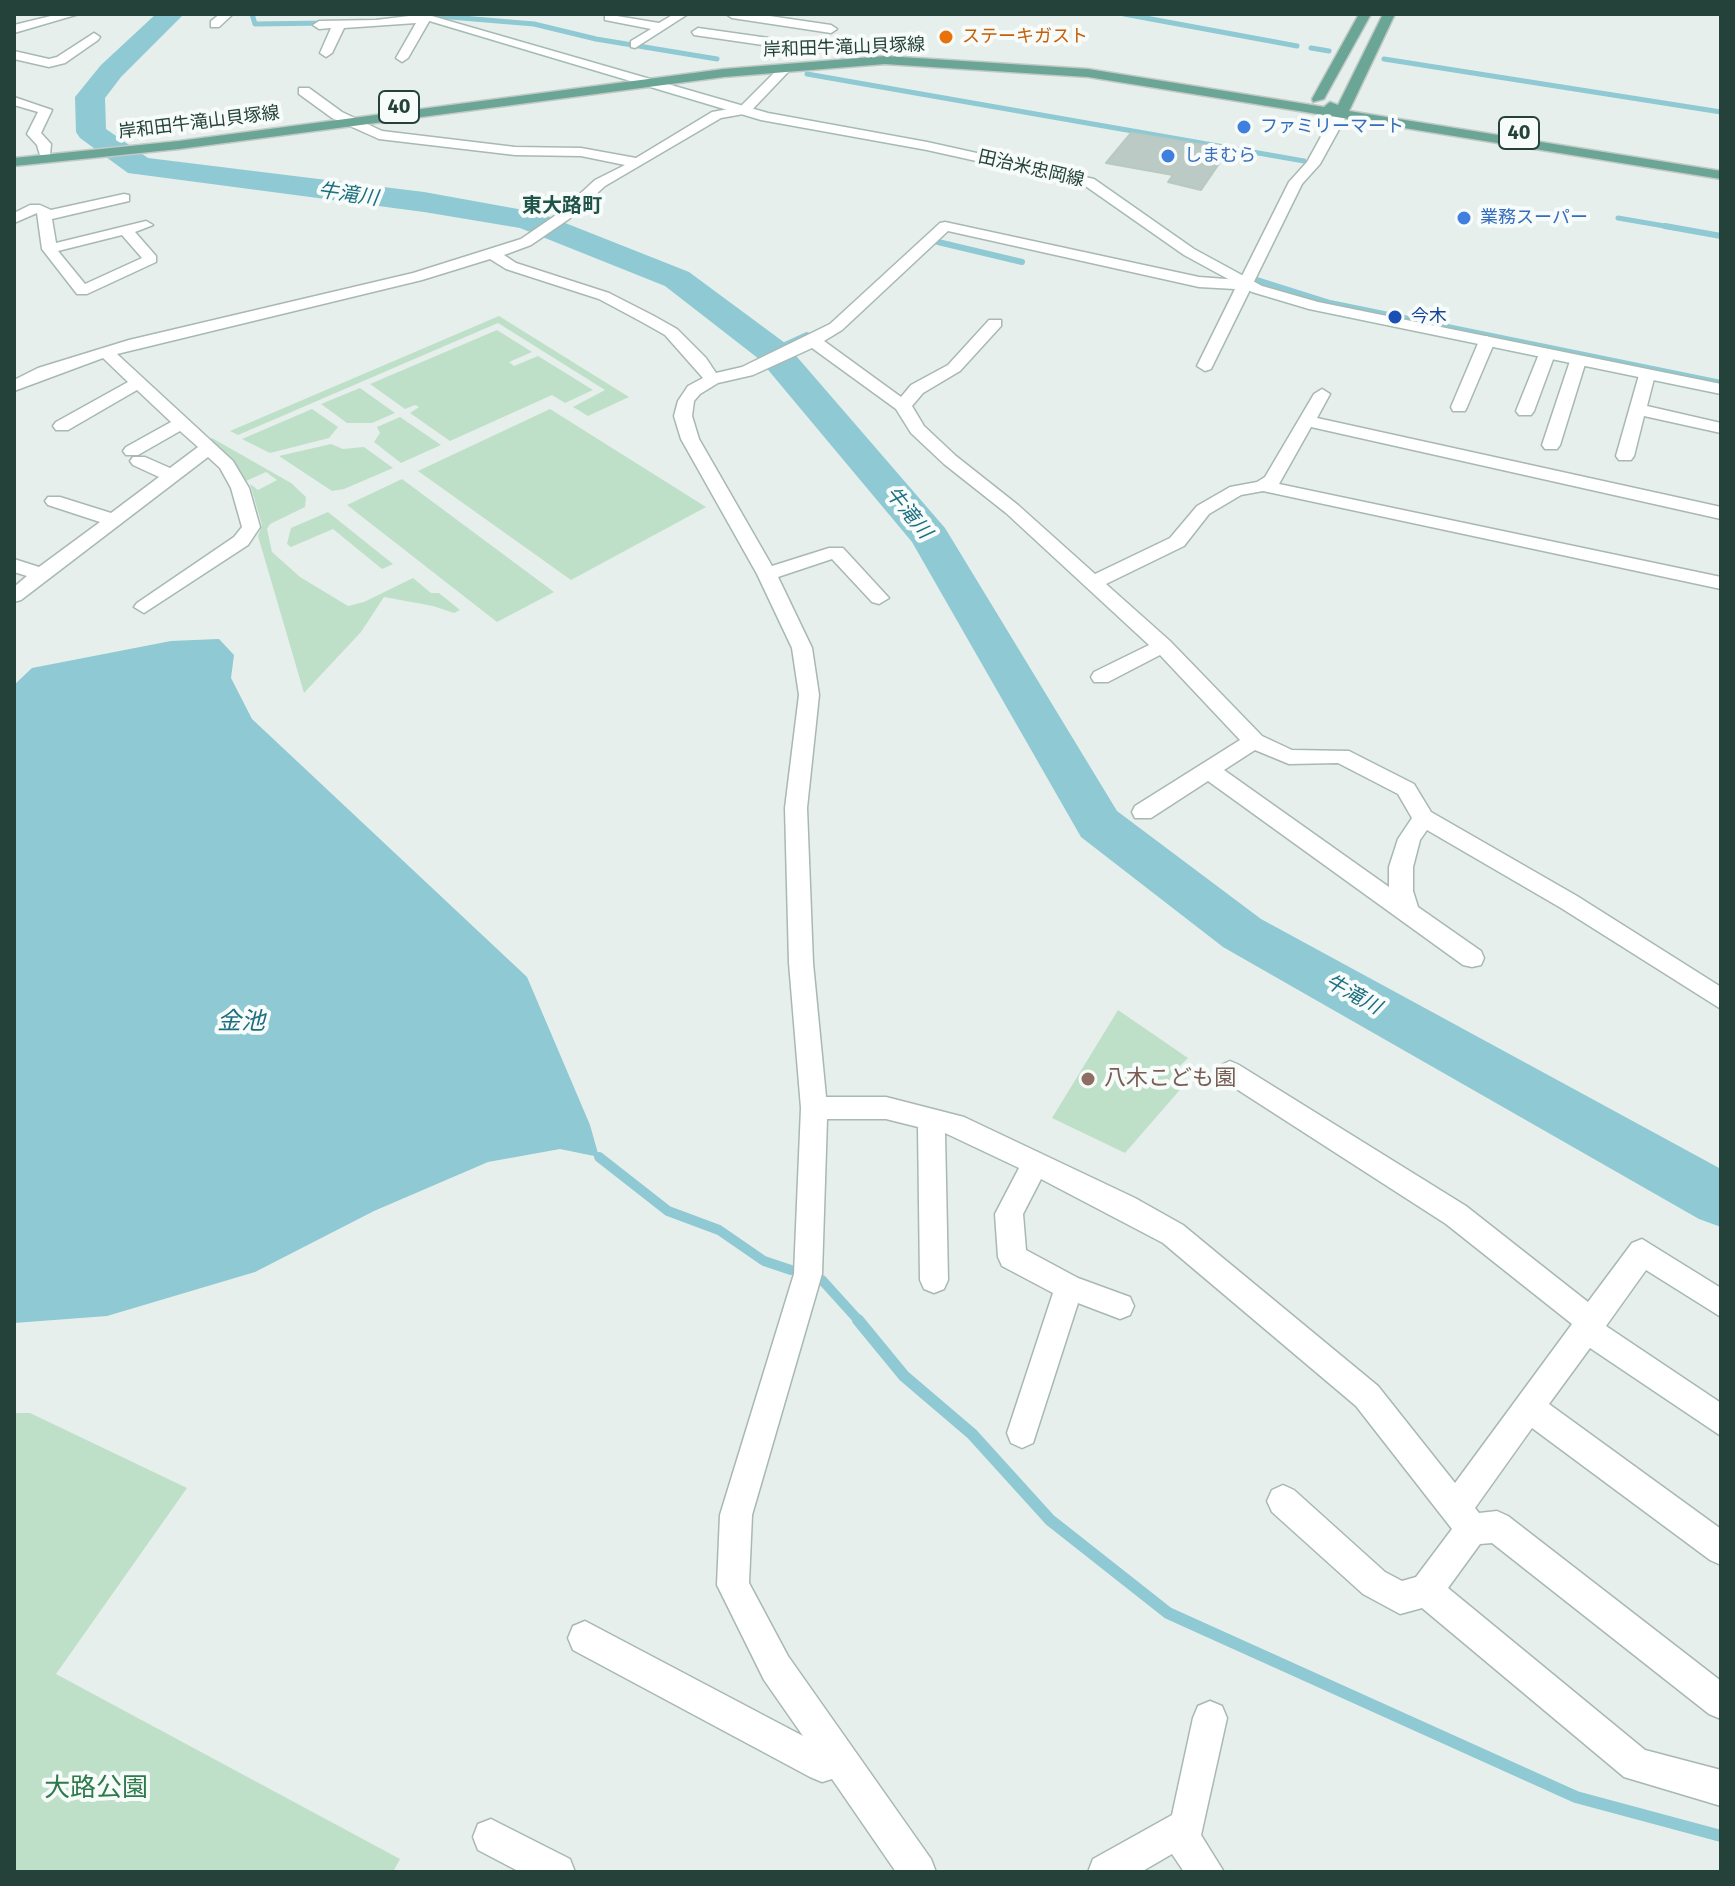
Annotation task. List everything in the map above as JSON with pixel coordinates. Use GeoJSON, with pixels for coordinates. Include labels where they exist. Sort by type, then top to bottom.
{"type":"FeatureCollection","features":[{"type":"Feature","properties":{"kind":"main road"},"geometry":{"type":"LineString","coordinates":[[1318,99],[1365,14]]}},
{"type":"Feature","properties":{"kind":"main road"},"geometry":{"type":"LineString","coordinates":[[1343,108],[1389,14]]}},
{"type":"Feature","properties":{"kind":"main road","name":"岸和田牛滝山貝塚線"},"geometry":{"type":"LineString","coordinates":[[14,162],[628,76],[816,57],[893,53],[1010,58],[1097,66],[1318,99],[1343,108],[1721,175]]}},
{"type":"Feature","properties":{"kind":"main road","name":"岸和田牛滝山貝塚線"},"geometry":{"type":"LineString","coordinates":[[343,118],[649,82],[816,57],[995,65],[1088,73],[1343,108],[1721,166]]}},
{"type":"Feature","properties":{"kind":"main road","name":"岸和田牛滝山貝塚線"},"geometry":{"type":"LineString","coordinates":[[14,154],[74,153]]}},
{"type":"Feature","properties":{"kind":"street"},"geometry":{"type":"LineString","coordinates":[[14,29],[73,14]]}},
{"type":"Feature","properties":{"kind":"street"},"geometry":{"type":"LineString","coordinates":[[215,24],[227,14]]}},
{"type":"Feature","properties":{"kind":"street"},"geometry":{"type":"LineString","coordinates":[[635,44],[682,14]]}},
{"type":"Feature","properties":{"kind":"street"},"geometry":{"type":"LineString","coordinates":[[698,32],[816,57],[835,25],[732,14]]}},
{"type":"Feature","properties":{"kind":"street"},"geometry":{"type":"LineString","coordinates":[[319,25],[418,16],[402,58]]}},
{"type":"Feature","properties":{"kind":"street","name":"田治米忠岡線"},"geometry":{"type":"LineString","coordinates":[[418,16],[744,110],[823,129],[927,146],[1089,182],[1189,252],[1247,285],[1315,306],[1721,389]]}},
{"type":"Feature","properties":{"kind":"street"},"geometry":{"type":"LineString","coordinates":[[608,18],[660,27]]}},
{"type":"Feature","properties":{"kind":"street"},"geometry":{"type":"LineString","coordinates":[[326,53],[339,25]]}},
{"type":"Feature","properties":{"kind":"street"},"geometry":{"type":"LineString","coordinates":[[14,55],[49,63],[61,60],[94,37]]}},
{"type":"Feature","properties":{"kind":"street"},"geometry":{"type":"LineString","coordinates":[[716,46],[727,37]]}},
{"type":"Feature","properties":{"kind":"street"},"geometry":{"type":"LineString","coordinates":[[26,68],[41,61]]}},
{"type":"Feature","properties":{"kind":"street"},"geometry":{"type":"LineString","coordinates":[[14,386],[44,372],[106,352],[417,277],[526,242],[564,216],[600,183],[717,115],[744,110],[783,71]]}},
{"type":"Feature","properties":{"kind":"street"},"geometry":{"type":"LineString","coordinates":[[304,91],[343,118],[379,135],[515,151],[581,152],[638,163]]}},
{"type":"Feature","properties":{"kind":"street"},"geometry":{"type":"LineString","coordinates":[[14,101],[45,110],[34,134]]}},
{"type":"Feature","properties":{"kind":"street"},"geometry":{"type":"LineString","coordinates":[[1205,366],[1296,182],[1313,164],[1343,108]]}},
{"type":"Feature","properties":{"kind":"street"},"geometry":{"type":"LineString","coordinates":[[14,135],[34,134],[44,144],[45,152]]}},
{"type":"Feature","properties":{"kind":"street"},"geometry":{"type":"LineString","coordinates":[[45,216],[124,198]]}},
{"type":"Feature","properties":{"kind":"street"},"geometry":{"type":"LineString","coordinates":[[14,219],[35,208],[44,211],[49,249],[82,291],[151,259],[125,230]]}},
{"type":"Feature","properties":{"kind":"street"},"geometry":{"type":"LineString","coordinates":[[49,249],[146,225]]}},
{"type":"Feature","properties":{"kind":"street"},"geometry":{"type":"LineString","coordinates":[[918,1872],[776,1668],[733,1585],[736,1515],[808,1274],[814,1108],[801,963],[796,808],[809,695],[802,648],[767,574],[690,439],[683,416],[686,401],[694,390],[712,379],[747,371],[808,344],[836,327],[945,226],[1199,282],[1247,285]]}},
{"type":"Feature","properties":{"kind":"street"},"geometry":{"type":"LineString","coordinates":[[492,254],[526,272],[604,296],[671,332],[700,361],[712,379]]}},
{"type":"Feature","properties":{"kind":"street"},"geometry":{"type":"LineString","coordinates":[[903,406],[917,389],[954,368],[995,323]]}},
{"type":"Feature","properties":{"kind":"street"},"geometry":{"type":"LineString","coordinates":[[1444,387],[1462,399],[1487,341]]}},
{"type":"Feature","properties":{"kind":"street"},"geometry":{"type":"LineString","coordinates":[[808,344],[903,406],[917,429],[950,460],[1012,509],[1163,646],[1254,741],[1289,757],[1341,756],[1406,789],[1423,818],[1569,902],[1721,999]]}},
{"type":"Feature","properties":{"kind":"street"},"geometry":{"type":"LineString","coordinates":[[106,352],[227,465],[240,488],[251,527],[241,541],[144,607]]}},
{"type":"Feature","properties":{"kind":"street"},"geometry":{"type":"LineString","coordinates":[[1525,411],[1547,354]]}},
{"type":"Feature","properties":{"kind":"street"},"geometry":{"type":"LineString","coordinates":[[1551,445],[1578,361]]}},
{"type":"Feature","properties":{"kind":"street"},"geometry":{"type":"LineString","coordinates":[[1625,456],[1647,375]]}},
{"type":"Feature","properties":{"kind":"street"},"geometry":{"type":"LineString","coordinates":[[62,426],[140,382]]}},
{"type":"Feature","properties":{"kind":"street"},"geometry":{"type":"LineString","coordinates":[[1263,486],[1272,480],[1322,394]]}},
{"type":"Feature","properties":{"kind":"street"},"geometry":{"type":"LineString","coordinates":[[1637,409],[1721,428]]}},
{"type":"Feature","properties":{"kind":"street"},"geometry":{"type":"LineString","coordinates":[[1306,421],[1721,513]]}},
{"type":"Feature","properties":{"kind":"street"},"geometry":{"type":"LineString","coordinates":[[172,476],[135,456],[182,423]]}},
{"type":"Feature","properties":{"kind":"street"},"geometry":{"type":"LineString","coordinates":[[14,596],[208,448]]}},
{"type":"Feature","properties":{"kind":"street"},"geometry":{"type":"LineString","coordinates":[[1093,583],[1177,542],[1203,510],[1214,503],[1236,491],[1263,486],[1721,583]]}},
{"type":"Feature","properties":{"kind":"street"},"geometry":{"type":"LineString","coordinates":[[54,501],[113,520]]}},
{"type":"Feature","properties":{"kind":"street"},"geometry":{"type":"LineString","coordinates":[[767,574],[836,552],[879,598]]}},
{"type":"Feature","properties":{"kind":"street"},"geometry":{"type":"LineString","coordinates":[[14,565],[42,575]]}},
{"type":"Feature","properties":{"kind":"street"},"geometry":{"type":"LineString","coordinates":[[1101,677],[1163,646]]}},
{"type":"Feature","properties":{"kind":"street"},"geometry":{"type":"LineString","coordinates":[[1143,812],[1254,741]]}},
{"type":"Feature","properties":{"kind":"street"},"geometry":{"type":"LineString","coordinates":[[1208,770],[1472,958]]}},
{"type":"Feature","properties":{"kind":"street"},"geometry":{"type":"LineString","coordinates":[[1407,910],[1401,891],[1401,867],[1409,839],[1423,818]]}},
{"type":"Feature","properties":{"kind":"street"},"geometry":{"type":"LineString","coordinates":[[1230,1072],[1456,1215],[1589,1326],[1721,1421]]}},
{"type":"Feature","properties":{"kind":"street"},"geometry":{"type":"LineString","coordinates":[[814,1108],[886,1108],[955,1125],[1125,1207],[1173,1234],[1367,1396],[1464,1518],[1497,1527],[1721,1702]]}},
{"type":"Feature","properties":{"kind":"street"},"geometry":{"type":"LineString","coordinates":[[931,1119],[934,1280]]}},
{"type":"Feature","properties":{"kind":"street"},"geometry":{"type":"LineString","coordinates":[[1034,1165],[1009,1214],[1012,1257],[1069,1287],[1120,1306]]}},
{"type":"Feature","properties":{"kind":"street"},"geometry":{"type":"LineString","coordinates":[[1283,1501],[1374,1583],[1400,1598],[1426,1591],[1464,1518],[1529,1407],[1642,1252],[1721,1304]]}},
{"type":"Feature","properties":{"kind":"street"},"geometry":{"type":"LineString","coordinates":[[1022,1433],[1069,1287]]}},
{"type":"Feature","properties":{"kind":"street"},"geometry":{"type":"LineString","coordinates":[[1529,1407],[1721,1549]]}},
{"type":"Feature","properties":{"kind":"street"},"geometry":{"type":"LineString","coordinates":[[1426,1591],[1636,1765],[1721,1788]]}},
{"type":"Feature","properties":{"kind":"street"},"geometry":{"type":"LineString","coordinates":[[585,1638],[822,1765],[839,1759]]}},
{"type":"Feature","properties":{"kind":"street"},"geometry":{"type":"LineString","coordinates":[[1106,1872],[1187,1826],[1210,1718]]}},
{"type":"Feature","properties":{"kind":"street"},"geometry":{"type":"LineString","coordinates":[[1177,1831],[1206,1872]]}},
{"type":"Feature","properties":{"kind":"street"},"geometry":{"type":"LineString","coordinates":[[491,1837],[540,1868]]}},
{"type":"Feature","properties":{"kind":"green space"},"geometry":{"type":"Polygon","coordinates":[[[499,316],[629,397],[588,416],[573,407],[605,390],[498,323],[238,435],[230,431],[499,316]]]}},
{"type":"Feature","properties":{"kind":"green space"},"geometry":{"type":"Polygon","coordinates":[[[497,330],[532,352],[509,362],[514,366],[538,356],[593,390],[565,403],[552,395],[450,441],[410,413],[419,407],[415,405],[405,409],[370,384],[497,330]]]}},
{"type":"Feature","properties":{"kind":"green space"},"geometry":{"type":"Polygon","coordinates":[[[360,388],[395,413],[372,423],[347,423],[321,404],[360,388]]]}},
{"type":"Feature","properties":{"kind":"green space"},"geometry":{"type":"Polygon","coordinates":[[[312,409],[338,427],[329,438],[270,453],[242,439],[312,409]]]}},
{"type":"Feature","properties":{"kind":"green space"},"geometry":{"type":"Polygon","coordinates":[[[550,409],[706,507],[571,580],[418,471],[550,409]]]}},
{"type":"Feature","properties":{"kind":"green space"},"geometry":{"type":"Polygon","coordinates":[[[400,417],[441,445],[401,463],[374,442],[380,433],[377,427],[400,417]]]}},
{"type":"Feature","properties":{"kind":"green space"},"geometry":{"type":"Polygon","coordinates":[[[212,438],[291,483],[306,497],[305,507],[270,524],[267,529],[272,552],[300,577],[348,606],[364,602],[413,578],[460,610],[454,613],[384,597],[361,632],[304,693],[258,536],[262,525],[250,484],[258,490],[277,480],[266,472],[246,481],[237,466],[210,440],[212,438]]]}},
{"type":"Feature","properties":{"kind":"green space"},"geometry":{"type":"Polygon","coordinates":[[[331,444],[343,449],[364,447],[393,468],[332,491],[279,456],[331,444]]]}},
{"type":"Feature","properties":{"kind":"green space"},"geometry":{"type":"Polygon","coordinates":[[[402,479],[554,592],[497,622],[347,505],[402,479]]]}},
{"type":"Feature","properties":{"kind":"green space"},"geometry":{"type":"Polygon","coordinates":[[[328,512],[393,564],[382,569],[333,529],[291,547],[287,544],[291,528],[328,512]]]}},
{"type":"Feature","properties":{"kind":"green space"},"geometry":{"type":"Polygon","coordinates":[[[1118,1010],[1188,1058],[1171,1075],[1185,1084],[1125,1153],[1052,1118],[1118,1010]]]}},
{"type":"Feature","properties":{"kind":"green space","name":"大路公園"},"geometry":{"type":"Polygon","coordinates":[[[14,1413],[30,1413],[187,1488],[56,1674],[400,1859],[393,1872],[14,1872],[14,1413]]]}},
{"type":"Feature","properties":{"kind":"water","name":"金池"},"geometry":{"type":"Polygon","coordinates":[[[219,639],[234,655],[231,678],[252,719],[527,977],[590,1125],[599,1157],[560,1149],[488,1162],[374,1211],[255,1272],[107,1316],[14,1323],[14,685],[32,668],[171,641],[219,639]]]}},
{"type":"Feature","properties":{"kind":"building","name":"しまむら"},"geometry":{"type":"Polygon","coordinates":[[[1131,133],[1229,149],[1201,190],[1168,182],[1173,175],[1106,163],[1131,133]]]}},
{"type":"Feature","properties":{"kind":"waterway"},"geometry":{"type":"LineString","coordinates":[[158,14],[170,16]]}},
{"type":"Feature","properties":{"kind":"waterway","name":"牛滝川"},"geometry":{"type":"LineString","coordinates":[[171,14],[111,71],[90,97],[91,132],[139,166],[424,202],[528,220],[677,279],[772,351],[930,537],[1099,824],[1242,933],[1721,1200]]}},
{"type":"Feature","properties":{"kind":"waterway"},"geometry":{"type":"LineString","coordinates":[[252,14],[255,24],[328,23]]}},
{"type":"Feature","properties":{"kind":"waterway"},"geometry":{"type":"LineString","coordinates":[[1124,14],[1297,46]]}},
{"type":"Feature","properties":{"kind":"waterway"},"geometry":{"type":"LineString","coordinates":[[438,16],[534,24],[596,39],[717,59]]}},
{"type":"Feature","properties":{"kind":"waterway"},"geometry":{"type":"LineString","coordinates":[[1311,48],[1329,51]]}},
{"type":"Feature","properties":{"kind":"waterway"},"geometry":{"type":"LineString","coordinates":[[1384,59],[1721,112]]}},
{"type":"Feature","properties":{"kind":"waterway"},"geometry":{"type":"LineString","coordinates":[[807,74],[1304,161]]}},
{"type":"Feature","properties":{"kind":"waterway"},"geometry":{"type":"LineString","coordinates":[[1618,218],[1676,228]]}},
{"type":"Feature","properties":{"kind":"waterway"},"geometry":{"type":"LineString","coordinates":[[1665,226],[1721,236]]}},
{"type":"Feature","properties":{"kind":"waterway"},"geometry":{"type":"LineString","coordinates":[[938,242],[1022,262]]}},
{"type":"Feature","properties":{"kind":"waterway"},"geometry":{"type":"LineString","coordinates":[[1257,280],[1330,303],[1721,383]]}},
{"type":"Feature","properties":{"kind":"waterway"},"geometry":{"type":"LineString","coordinates":[[772,351],[807,335]]}},
{"type":"Feature","properties":{"kind":"waterway"},"geometry":{"type":"LineString","coordinates":[[599,1157],[668,1211],[719,1230],[764,1261],[791,1270]]}},
{"type":"Feature","properties":{"kind":"waterway"},"geometry":{"type":"LineString","coordinates":[[822,1280],[860,1322]]}},
{"type":"Feature","properties":{"kind":"waterway"},"geometry":{"type":"LineString","coordinates":[[858,1320],[904,1376],[972,1434],[1050,1520],[1168,1613],[1576,1797],[1721,1836]]}},
{"type":"Feature","properties":{"kind":"place","name":"ステーキガスト"},"geometry":{"type":"Point","coordinates":[946,37]}},
{"type":"Feature","properties":{"kind":"place","name":"ファミリーマート"},"geometry":{"type":"Point","coordinates":[1244,127]}},
{"type":"Feature","properties":{"kind":"place","name":"しまむら"},"geometry":{"type":"Point","coordinates":[1168,156]}},
{"type":"Feature","properties":{"kind":"place","name":"業務スーパー"},"geometry":{"type":"Point","coordinates":[1464,218]}},
{"type":"Feature","properties":{"kind":"place","name":"今木"},"geometry":{"type":"Point","coordinates":[1395,317]}},
{"type":"Feature","properties":{"kind":"place","name":"八木こども園"},"geometry":{"type":"Point","coordinates":[1088,1079]}},
{"type":"Feature","properties":{"kind":"district","name":"東大路町"},"geometry":{"type":"Point","coordinates":[562,206]}}]}
